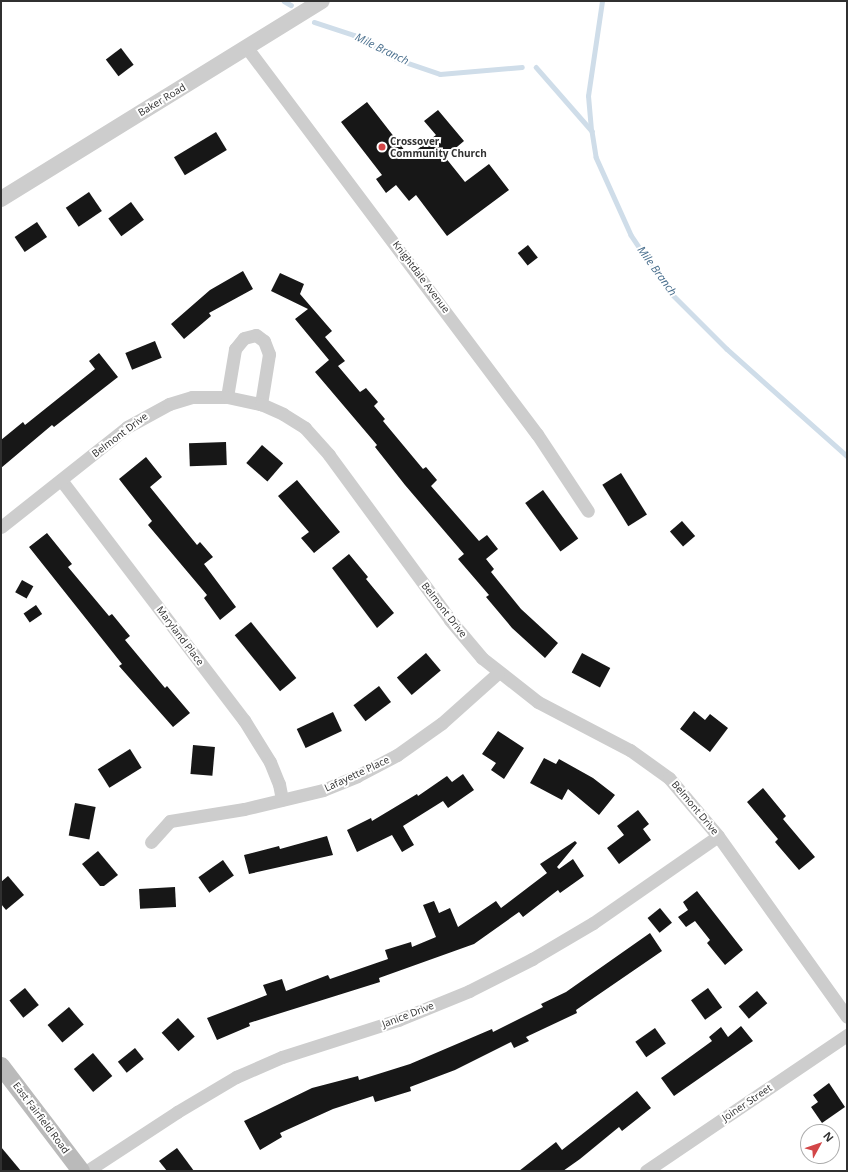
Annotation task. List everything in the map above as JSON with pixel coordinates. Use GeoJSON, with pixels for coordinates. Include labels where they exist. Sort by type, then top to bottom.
{"type":"FeatureCollection","features":[{"type":"Feature","properties":{"kind":"main road","name":"East Fairfield Road"},"geometry":{"type":"LineString","coordinates":[[2,1071],[81,1171]]}},
{"type":"Feature","properties":{"kind":"street","name":"Baker Road"},"geometry":{"type":"LineString","coordinates":[[1,198],[322,1]]}},
{"type":"Feature","properties":{"kind":"street","name":"Knightdale Avenue"},"geometry":{"type":"LineString","coordinates":[[247,48],[537,434],[588,511]]}},
{"type":"Feature","properties":{"kind":"street"},"geometry":{"type":"LineString","coordinates":[[227,397],[235,349],[244,338],[256,335],[264,340],[270,354],[261,404]]}},
{"type":"Feature","properties":{"kind":"street","name":"Belmont Drive"},"geometry":{"type":"LineString","coordinates":[[1,527],[149,413],[192,397],[227,397],[261,404],[283,414],[305,428],[329,455],[450,620],[498,673],[538,702],[630,750],[669,778],[718,836],[847,1017]]}},
{"type":"Feature","properties":{"kind":"street","name":"Maryland Place"},"geometry":{"type":"LineString","coordinates":[[61,480],[244,720],[270,762],[279,784],[282,800]]}},
{"type":"Feature","properties":{"kind":"street","name":"Lafayette Place"},"geometry":{"type":"LineString","coordinates":[[151,842],[170,821],[244,809],[323,790],[397,755],[442,723],[498,673]]}},
{"type":"Feature","properties":{"kind":"street","name":"Janice Drive"},"geometry":{"type":"LineString","coordinates":[[87,1171],[177,1112],[236,1077],[282,1057],[398,1020],[469,992],[532,959],[593,923],[718,836]]}},
{"type":"Feature","properties":{"kind":"street","name":"Joiner Street"},"geometry":{"type":"LineString","coordinates":[[646,1171],[847,1035]]}},
{"type":"Feature","properties":{"kind":"building"},"geometry":{"type":"Polygon","coordinates":[[[121,48],[134,65],[118,76],[106,59],[121,48]]]}},
{"type":"Feature","properties":{"kind":"building"},"geometry":{"type":"Polygon","coordinates":[[[367,102],[409,156],[436,135],[424,121],[438,110],[464,141],[445,157],[465,182],[489,164],[509,190],[447,236],[416,195],[409,201],[396,185],[386,193],[376,179],[382,175],[341,122],[367,102]]]}},
{"type":"Feature","properties":{"kind":"building"},"geometry":{"type":"Polygon","coordinates":[[[216,132],[227,150],[185,175],[174,157],[216,132]]]}},
{"type":"Feature","properties":{"kind":"building"},"geometry":{"type":"Polygon","coordinates":[[[89,192],[102,211],[79,227],[66,208],[89,192]]]}},
{"type":"Feature","properties":{"kind":"building"},"geometry":{"type":"Polygon","coordinates":[[[131,202],[144,220],[121,236],[108,218],[131,202]]]}},
{"type":"Feature","properties":{"kind":"building"},"geometry":{"type":"Polygon","coordinates":[[[37,222],[47,237],[25,252],[15,237],[37,222]]]}},
{"type":"Feature","properties":{"kind":"building"},"geometry":{"type":"Polygon","coordinates":[[[528,245],[538,258],[528,266],[518,253],[528,245]]]}},
{"type":"Feature","properties":{"kind":"building"},"geometry":{"type":"Polygon","coordinates":[[[243,271],[253,289],[209,313],[211,316],[184,339],[171,324],[210,290],[243,271]]]}},
{"type":"Feature","properties":{"kind":"building"},"geometry":{"type":"Polygon","coordinates":[[[280,273],[304,284],[300,294],[332,331],[325,337],[345,361],[338,366],[360,392],[366,388],[378,402],[374,406],[385,419],[383,421],[423,469],[426,467],[437,480],[431,486],[479,541],[487,535],[498,549],[486,559],[494,569],[491,572],[521,609],[558,643],[545,658],[512,628],[486,597],[489,595],[458,559],[464,554],[405,485],[375,447],[377,445],[315,372],[329,360],[295,319],[308,309],[271,291],[280,273]]]}},
{"type":"Feature","properties":{"kind":"building"},"geometry":{"type":"Polygon","coordinates":[[[155,341],[162,358],[132,370],[125,353],[155,341]]]}},
{"type":"Feature","properties":{"kind":"building"},"geometry":{"type":"Polygon","coordinates":[[[99,353],[118,377],[54,427],[52,425],[1,468],[1,440],[23,422],[25,425],[95,369],[89,361],[99,353]]]}},
{"type":"Feature","properties":{"kind":"building"},"geometry":{"type":"Polygon","coordinates":[[[226,442],[227,465],[190,466],[189,443],[226,442]]]}},
{"type":"Feature","properties":{"kind":"building"},"geometry":{"type":"Polygon","coordinates":[[[262,445],[283,463],[267,481],[246,463],[262,445]]]}},
{"type":"Feature","properties":{"kind":"building"},"geometry":{"type":"Polygon","coordinates":[[[146,457],[162,477],[150,487],[197,545],[200,542],[213,557],[204,564],[236,607],[220,620],[204,598],[207,595],[148,525],[152,521],[119,479],[146,457]]]}},
{"type":"Feature","properties":{"kind":"building"},"geometry":{"type":"Polygon","coordinates":[[[621,473],[647,515],[628,526],[602,485],[621,473]]]}},
{"type":"Feature","properties":{"kind":"building"},"geometry":{"type":"Polygon","coordinates":[[[297,480],[340,532],[314,553],[301,538],[309,532],[278,496],[297,480]]]}},
{"type":"Feature","properties":{"kind":"building"},"geometry":{"type":"Polygon","coordinates":[[[543,490],[578,539],[560,551],[525,503],[543,490]]]}},
{"type":"Feature","properties":{"kind":"building"},"geometry":{"type":"Polygon","coordinates":[[[682,521],[695,536],[683,547],[670,531],[682,521]]]}},
{"type":"Feature","properties":{"kind":"building"},"geometry":{"type":"Polygon","coordinates":[[[47,533],[72,564],[68,567],[109,616],[112,614],[130,636],[125,640],[165,688],[167,686],[190,713],[173,727],[119,666],[122,664],[29,547],[47,533]]]}},
{"type":"Feature","properties":{"kind":"building"},"geometry":{"type":"Polygon","coordinates":[[[349,554],[368,577],[366,579],[394,613],[377,628],[332,568],[349,554]]]}},
{"type":"Feature","properties":{"kind":"building"},"geometry":{"type":"Polygon","coordinates":[[[22,580],[33,586],[27,599],[15,592],[22,580]]]}},
{"type":"Feature","properties":{"kind":"building"},"geometry":{"type":"Polygon","coordinates":[[[36,605],[42,614],[30,623],[24,613],[36,605]]]}},
{"type":"Feature","properties":{"kind":"building"},"geometry":{"type":"Polygon","coordinates":[[[251,622],[296,678],[280,691],[235,635],[251,622]]]}},
{"type":"Feature","properties":{"kind":"building"},"geometry":{"type":"Polygon","coordinates":[[[426,653],[441,671],[412,695],[397,677],[426,653]]]}},
{"type":"Feature","properties":{"kind":"building"},"geometry":{"type":"Polygon","coordinates":[[[582,653],[610,668],[600,687],[572,672],[582,653]]]}},
{"type":"Feature","properties":{"kind":"building"},"geometry":{"type":"Polygon","coordinates":[[[379,686],[391,702],[365,721],[353,705],[379,686]]]}},
{"type":"Feature","properties":{"kind":"building"},"geometry":{"type":"Polygon","coordinates":[[[694,711],[705,720],[710,714],[728,728],[710,752],[680,729],[694,711]]]}},
{"type":"Feature","properties":{"kind":"building"},"geometry":{"type":"Polygon","coordinates":[[[333,712],[342,731],[306,748],[297,729],[333,712]]]}},
{"type":"Feature","properties":{"kind":"building"},"geometry":{"type":"Polygon","coordinates":[[[498,731],[524,748],[504,779],[491,770],[496,763],[482,754],[498,731]]]}},
{"type":"Feature","properties":{"kind":"building"},"geometry":{"type":"Polygon","coordinates":[[[193,745],[215,747],[212,776],[190,774],[193,745]]]}},
{"type":"Feature","properties":{"kind":"building"},"geometry":{"type":"Polygon","coordinates":[[[130,749],[142,768],[109,788],[98,769],[130,749]]]}},
{"type":"Feature","properties":{"kind":"building"},"geometry":{"type":"Polygon","coordinates":[[[544,758],[556,764],[559,759],[593,778],[615,795],[599,815],[568,789],[562,800],[530,783],[544,758]]]}},
{"type":"Feature","properties":{"kind":"building"},"geometry":{"type":"Polygon","coordinates":[[[463,774],[474,790],[448,808],[443,801],[403,826],[414,845],[402,852],[392,835],[357,852],[347,830],[371,818],[372,821],[417,794],[418,796],[447,776],[452,782],[463,774]]]}},
{"type":"Feature","properties":{"kind":"building"},"geometry":{"type":"Polygon","coordinates":[[[763,788],[786,816],[783,819],[815,857],[799,870],[775,842],[778,839],[747,802],[763,788]]]}},
{"type":"Feature","properties":{"kind":"building"},"geometry":{"type":"Polygon","coordinates":[[[75,803],[96,807],[89,839],[69,835],[75,803]]]}},
{"type":"Feature","properties":{"kind":"building"},"geometry":{"type":"Polygon","coordinates":[[[638,810],[649,824],[643,829],[651,840],[619,864],[607,848],[624,835],[617,826],[638,810]]]}},
{"type":"Feature","properties":{"kind":"building"},"geometry":{"type":"Polygon","coordinates":[[[327,836],[333,855],[249,874],[244,855],[279,846],[280,849],[327,836]]]}},
{"type":"Feature","properties":{"kind":"building"},"geometry":{"type":"Polygon","coordinates":[[[575,841],[577,843],[557,867],[559,869],[573,859],[584,876],[560,893],[558,890],[523,917],[519,912],[474,944],[379,978],[380,982],[249,1023],[250,1026],[217,1040],[207,1018],[267,995],[263,985],[282,979],[286,991],[328,975],[330,979],[388,959],[385,950],[411,942],[412,947],[436,937],[423,905],[434,901],[439,913],[450,908],[458,927],[496,901],[501,908],[547,873],[540,864],[575,841]]]}},
{"type":"Feature","properties":{"kind":"building"},"geometry":{"type":"Polygon","coordinates":[[[98,851],[118,875],[104,886],[100,886],[82,864],[98,851]]]}},
{"type":"Feature","properties":{"kind":"building"},"geometry":{"type":"Polygon","coordinates":[[[223,860],[234,876],[209,893],[198,877],[223,860]]]}},
{"type":"Feature","properties":{"kind":"building"},"geometry":{"type":"Polygon","coordinates":[[[8,876],[24,895],[6,910],[1,904],[1,882],[8,876]]]}},
{"type":"Feature","properties":{"kind":"building"},"geometry":{"type":"Polygon","coordinates":[[[175,887],[176,907],[140,909],[139,889],[175,887]]]}},
{"type":"Feature","properties":{"kind":"building"},"geometry":{"type":"Polygon","coordinates":[[[697,891],[743,950],[725,965],[707,943],[710,940],[695,921],[686,927],[678,917],[688,910],[683,902],[697,891]]]}},
{"type":"Feature","properties":{"kind":"building"},"geometry":{"type":"Polygon","coordinates":[[[660,908],[672,923],[660,933],[648,918],[660,908]]]}},
{"type":"Feature","properties":{"kind":"building"},"geometry":{"type":"Polygon","coordinates":[[[650,933],[662,951],[576,1010],[577,1013],[526,1037],[529,1041],[514,1048],[511,1042],[455,1070],[410,1087],[411,1091],[375,1102],[373,1096],[333,1109],[280,1133],[282,1137],[260,1150],[244,1121],[312,1088],[358,1076],[359,1080],[410,1064],[492,1029],[493,1032],[543,1007],[541,1004],[566,992],[650,933]]]}},
{"type":"Feature","properties":{"kind":"building"},"geometry":{"type":"Polygon","coordinates":[[[25,988],[39,1005],[23,1018],[9,1001],[25,988]]]}},
{"type":"Feature","properties":{"kind":"building"},"geometry":{"type":"Polygon","coordinates":[[[708,988],[722,1007],[705,1020],[691,1000],[708,988]]]}},
{"type":"Feature","properties":{"kind":"building"},"geometry":{"type":"Polygon","coordinates":[[[757,991],[767,1003],[749,1019],[739,1006],[757,991]]]}},
{"type":"Feature","properties":{"kind":"building"},"geometry":{"type":"Polygon","coordinates":[[[69,1007],[84,1025],[62,1043],[48,1025],[69,1007]]]}},
{"type":"Feature","properties":{"kind":"building"},"geometry":{"type":"Polygon","coordinates":[[[178,1018],[195,1037],[178,1051],[162,1033],[178,1018]]]}},
{"type":"Feature","properties":{"kind":"building"},"geometry":{"type":"Polygon","coordinates":[[[741,1026],[753,1041],[674,1096],[661,1078],[712,1041],[709,1037],[721,1027],[728,1037],[741,1026]]]}},
{"type":"Feature","properties":{"kind":"building"},"geometry":{"type":"Polygon","coordinates":[[[655,1028],[666,1044],[646,1057],[635,1042],[655,1028]]]}},
{"type":"Feature","properties":{"kind":"building"},"geometry":{"type":"Polygon","coordinates":[[[135,1048],[144,1059],[127,1073],[118,1062],[135,1048]]]}},
{"type":"Feature","properties":{"kind":"building"},"geometry":{"type":"Polygon","coordinates":[[[93,1053],[112,1076],[93,1092],[74,1069],[93,1053]]]}},
{"type":"Feature","properties":{"kind":"building"},"geometry":{"type":"Polygon","coordinates":[[[829,1083],[845,1107],[822,1123],[811,1107],[818,1102],[813,1095],[829,1083]]]}},
{"type":"Feature","properties":{"kind":"building"},"geometry":{"type":"Polygon","coordinates":[[[637,1091],[651,1108],[622,1131],[619,1127],[563,1171],[519,1171],[556,1142],[562,1150],[637,1091]]]}},
{"type":"Feature","properties":{"kind":"building"},"geometry":{"type":"Polygon","coordinates":[[[1,1147],[21,1171],[1,1171],[1,1147]]]}},
{"type":"Feature","properties":{"kind":"building"},"geometry":{"type":"Polygon","coordinates":[[[177,1148],[194,1171],[167,1171],[159,1161],[177,1148]]]}},
{"type":"Feature","properties":{"kind":"waterway","name":"Mile Branch"},"geometry":{"type":"LineString","coordinates":[[284,1],[291,5]]}},
{"type":"Feature","properties":{"kind":"waterway"},"geometry":{"type":"LineString","coordinates":[[591,130],[588,96],[602,1]]}},
{"type":"Feature","properties":{"kind":"waterway","name":"Mile Branch"},"geometry":{"type":"LineString","coordinates":[[314,22],[354,35],[396,59],[440,74],[522,67]]}},
{"type":"Feature","properties":{"kind":"waterway","name":"Mile Branch"},"geometry":{"type":"LineString","coordinates":[[536,67],[592,131],[596,157],[631,235],[668,290],[727,349],[847,456]]}},
{"type":"Feature","properties":{"kind":"place","name":"Crossover Community Church"},"geometry":{"type":"Point","coordinates":[382,147]}}]}
